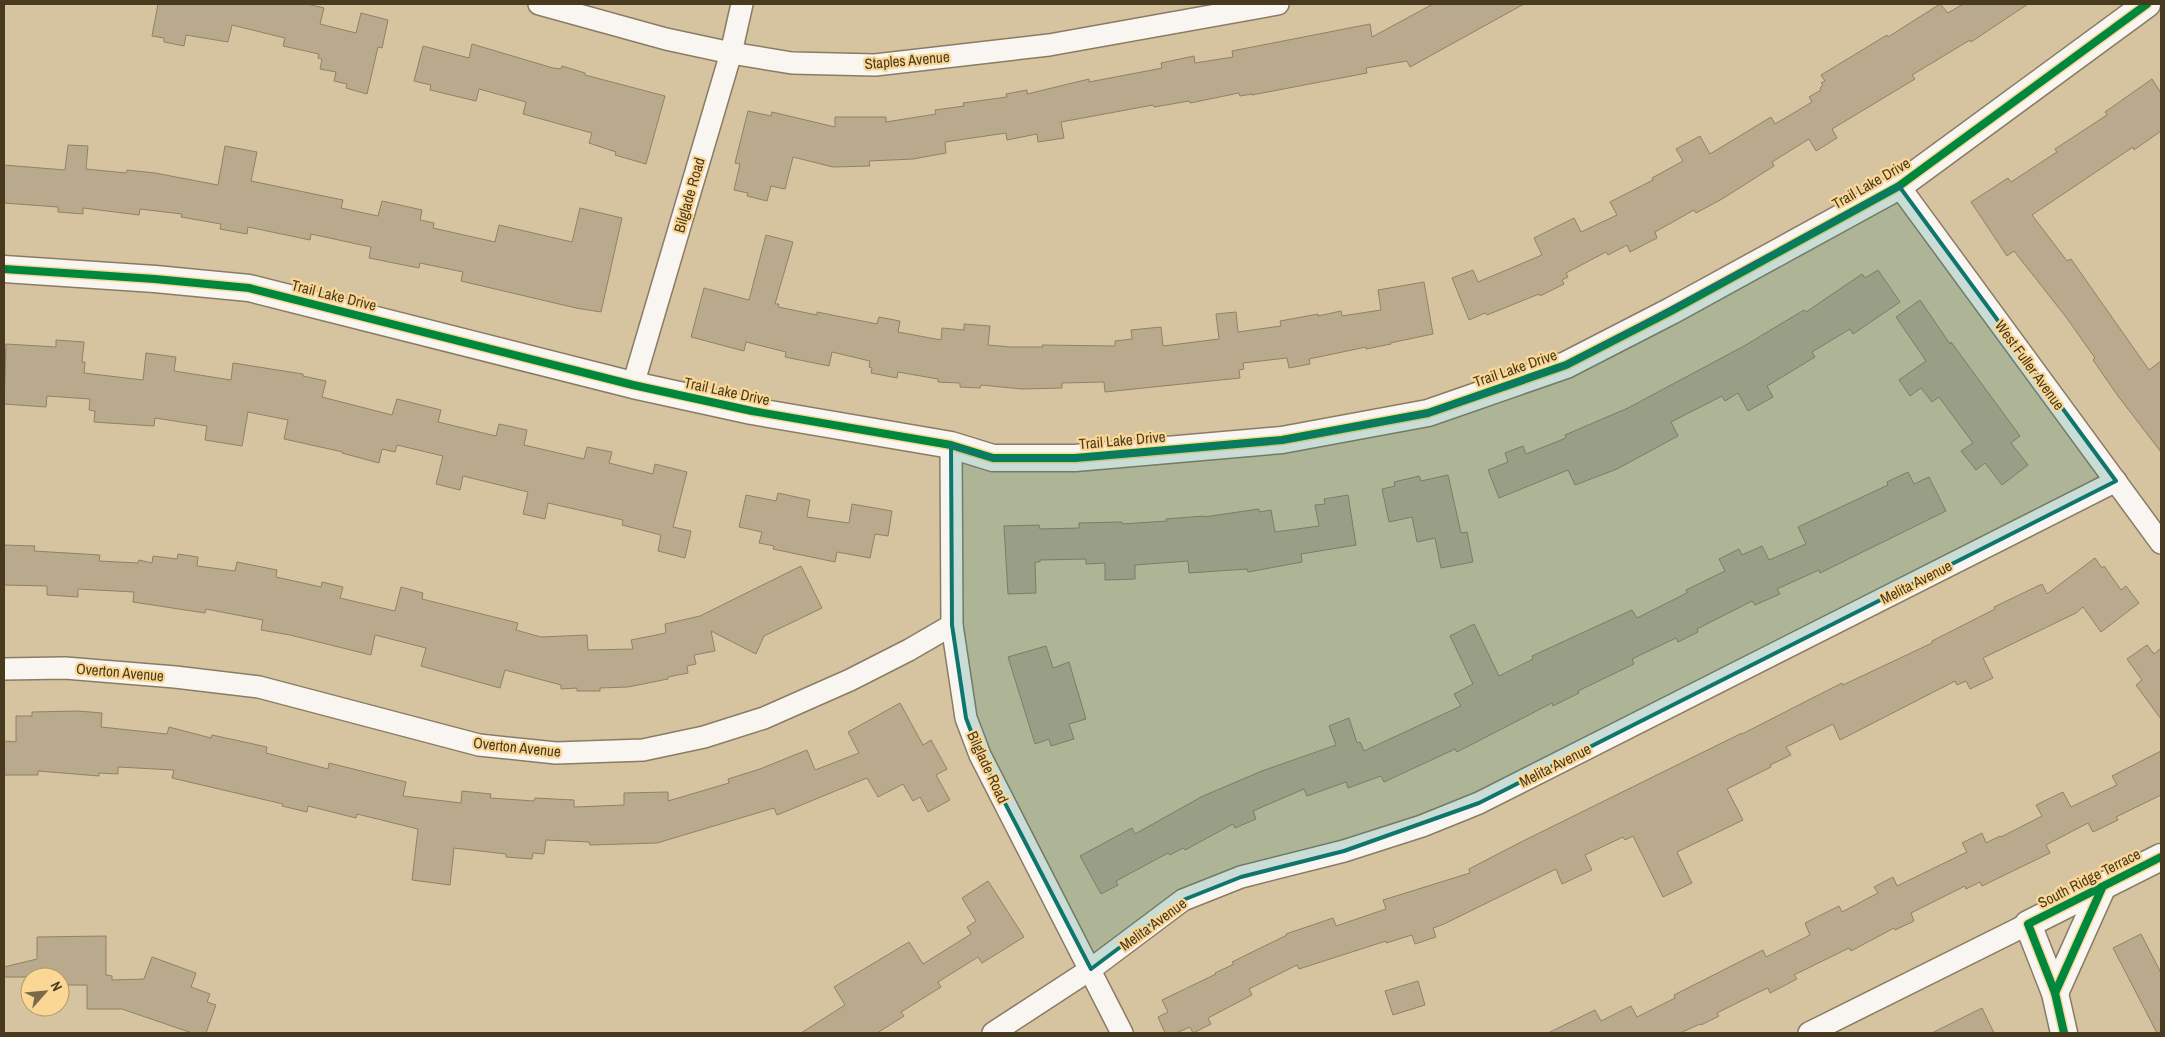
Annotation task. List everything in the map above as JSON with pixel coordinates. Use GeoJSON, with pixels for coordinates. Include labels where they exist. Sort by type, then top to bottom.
{"type":"FeatureCollection","features":[{"type":"Feature","properties":{"kind":"street","name":"Staples Avenue"},"geometry":{"type":"LineString","coordinates":[[539,4],[666,39],[731,53],[792,63],[874,65],[1050,45],[1278,4]]}},
{"type":"Feature","properties":{"kind":"street","name":"Bilglade Road"},"geometry":{"type":"LineString","coordinates":[[633,385],[731,53],[742,4]]}},
{"type":"Feature","properties":{"kind":"street","name":"Trail Lake Drive"},"geometry":{"type":"LineString","coordinates":[[4,269],[155,279],[249,288],[633,385],[809,422],[952,445],[993,458],[1074,458],[1282,440],[1428,413],[1566,365],[1671,311],[1899,186],[2147,4]]}},
{"type":"Feature","properties":{"kind":"street","name":"West Fuller Avenue"},"geometry":{"type":"LineString","coordinates":[[1899,186],[2161,544]]}},
{"type":"Feature","properties":{"kind":"street","name":"Bilglade Road"},"geometry":{"type":"LineString","coordinates":[[952,445],[952,625],[966,718],[980,755],[1091,969],[1122,1033]]}},
{"type":"Feature","properties":{"kind":"street","name":"Melita Avenue"},"geometry":{"type":"LineString","coordinates":[[993,1033],[1091,969],[1183,900],[1241,877],[1344,851],[1422,826],[1480,803],[2116,481]]}},
{"type":"Feature","properties":{"kind":"street","name":"Overton Avenue"},"geometry":{"type":"LineString","coordinates":[[4,669],[65,668],[174,676],[259,687],[479,745],[556,753],[643,750],[704,737],[764,718],[850,680],[909,650],[952,625]]}},
{"type":"Feature","properties":{"kind":"street","name":"South Ridge Terrace"},"geometry":{"type":"LineString","coordinates":[[1809,1033],[2161,857]]}},
{"type":"Feature","properties":{"kind":"street"},"geometry":{"type":"LineString","coordinates":[[2055,994],[2102,888]]}},
{"type":"Feature","properties":{"kind":"street"},"geometry":{"type":"LineString","coordinates":[[2028,924],[2055,994],[2064,1033]]}},
{"type":"Feature","properties":{"kind":"highlighted area"},"geometry":{"type":"Polygon","coordinates":[[[1899,186],[2116,481],[1479,803],[1344,851],[1241,877],[1183,900],[1091,969],[980,755],[966,718],[952,625],[951,445],[993,458],[1075,458],[1282,440],[1428,413],[1566,365],[1899,186]]]}},
{"type":"Feature","properties":{"kind":"building"},"geometry":{"type":"Polygon","coordinates":[[[158,4],[307,4],[324,8],[320,24],[356,33],[361,13],[388,20],[382,48],[378,47],[367,94],[346,88],[347,84],[334,81],[336,72],[320,69],[322,59],[318,58],[319,54],[283,46],[285,38],[232,25],[228,42],[186,35],[184,46],[164,42],[164,38],[152,36],[158,4]]]}},
{"type":"Feature","properties":{"kind":"building"},"geometry":{"type":"Polygon","coordinates":[[[1433,4],[1524,4],[1410,67],[1407,61],[1366,68],[1367,73],[1252,95],[1240,96],[1239,93],[1190,103],[1189,101],[1154,107],[1153,105],[1061,122],[1064,138],[1038,142],[1037,134],[1007,140],[1006,133],[945,142],[946,153],[913,159],[869,161],[870,166],[833,167],[793,157],[785,189],[771,186],[767,201],[747,196],[748,193],[734,190],[740,164],[735,163],[748,111],[771,116],[772,112],[835,127],[835,117],[886,117],[886,122],[936,114],[935,110],[964,106],[963,103],[1007,97],[1006,94],[1027,90],[1027,94],[1089,79],[1089,82],[1162,68],[1161,63],[1194,56],[1195,63],[1233,57],[1232,51],[1370,24],[1372,37],[1433,4]]]}},
{"type":"Feature","properties":{"kind":"building"},"geometry":{"type":"Polygon","coordinates":[[[1940,4],[1948,13],[1963,4],[2028,4],[1971,42],[1970,40],[1912,75],[1915,79],[1832,129],[1837,138],[1816,151],[1809,139],[1772,162],[1774,166],[1722,199],[1696,213],[1694,210],[1655,232],[1657,238],[1630,252],[1627,245],[1608,255],[1606,252],[1566,273],[1568,277],[1562,280],[1564,284],[1540,296],[1539,294],[1487,315],[1485,313],[1469,320],[1452,278],[1473,270],[1478,282],[1542,255],[1534,238],[1574,218],[1581,232],[1617,215],[1610,202],[1653,180],[1652,178],[1683,161],[1676,149],[1700,136],[1710,154],[1771,117],[1775,124],[1812,102],[1809,97],[1821,90],[1820,88],[1823,85],[1821,83],[1825,81],[1821,75],[1887,35],[1888,37],[1940,4]]]}},
{"type":"Feature","properties":{"kind":"building"},"geometry":{"type":"Polygon","coordinates":[[[472,44],[553,68],[561,69],[562,66],[585,73],[585,75],[665,96],[646,164],[615,155],[616,152],[589,143],[592,133],[523,114],[526,102],[479,89],[476,101],[430,90],[431,85],[414,81],[423,46],[469,58],[472,44]]]}},
{"type":"Feature","properties":{"kind":"building"},"geometry":{"type":"Polygon","coordinates":[[[2152,79],[2161,93],[2161,131],[2134,150],[2133,147],[2032,215],[2067,261],[2071,259],[2149,370],[2161,361],[2161,452],[2118,396],[2093,360],[2095,358],[2066,317],[2014,251],[2007,256],[1971,202],[2008,178],[2011,182],[2057,152],[2055,149],[2107,115],[2105,112],[2152,79]]]}},
{"type":"Feature","properties":{"kind":"building"},"geometry":{"type":"Polygon","coordinates":[[[68,145],[88,146],[86,169],[126,173],[127,170],[155,173],[218,185],[225,146],[257,152],[251,181],[343,200],[341,208],[378,216],[382,201],[422,210],[420,220],[434,223],[433,228],[495,242],[499,225],[572,242],[580,208],[622,218],[601,312],[461,281],[463,272],[420,263],[419,268],[369,258],[371,247],[311,234],[310,240],[248,227],[247,234],[220,229],[221,224],[181,217],[182,214],[140,209],[139,215],[83,208],[83,214],[58,212],[58,207],[4,203],[4,165],[65,170],[68,145]]]}},
{"type":"Feature","properties":{"kind":"building"},"geometry":{"type":"Polygon","coordinates":[[[766,235],[793,242],[775,304],[779,304],[778,307],[817,315],[817,312],[877,324],[879,317],[900,321],[898,332],[941,340],[942,328],[964,330],[964,324],[990,326],[988,345],[1011,347],[1043,347],[1042,345],[1115,346],[1115,341],[1132,339],[1131,330],[1161,327],[1163,346],[1219,339],[1216,314],[1236,312],[1238,332],[1281,326],[1280,321],[1318,314],[1318,316],[1341,311],[1342,316],[1381,310],[1378,290],[1424,282],[1433,334],[1391,344],[1366,349],[1366,347],[1309,359],[1310,364],[1289,368],[1287,358],[1243,363],[1244,369],[1239,370],[1240,378],[1105,392],[1104,382],[1062,383],[1062,388],[1022,389],[981,385],[980,388],[960,387],[960,383],[938,382],[938,379],[898,372],[897,378],[871,373],[870,361],[832,352],[829,366],[785,357],[786,352],[746,342],[744,351],[691,337],[704,288],[749,300],[766,235]]]}},
{"type":"Feature","properties":{"kind":"building"},"geometry":{"type":"Polygon","coordinates":[[[1878,270],[1900,302],[1853,334],[1850,329],[1812,352],[1815,357],[1767,386],[1773,397],[1748,411],[1738,393],[1725,401],[1722,396],[1671,422],[1678,436],[1617,469],[1575,485],[1568,470],[1499,498],[1488,470],[1508,462],[1505,453],[1523,446],[1526,454],[1566,438],[1565,435],[1628,408],[1744,346],[1804,310],[1806,312],[1862,274],[1865,278],[1878,270]]]}},
{"type":"Feature","properties":{"kind":"building"},"geometry":{"type":"Polygon","coordinates":[[[1920,300],[1950,344],[1951,342],[2020,436],[2011,443],[2028,465],[2002,485],[1985,463],[1976,470],[1961,451],[1973,443],[1939,397],[1932,402],[1921,388],[1910,396],[1899,380],[1926,361],[1896,317],[1920,300]]]}},
{"type":"Feature","properties":{"kind":"building"},"geometry":{"type":"Polygon","coordinates":[[[56,340],[84,342],[82,362],[85,362],[84,373],[143,380],[146,353],[176,357],[174,371],[231,380],[233,363],[303,374],[303,376],[326,381],[322,397],[392,415],[397,399],[441,410],[438,422],[496,436],[499,424],[527,430],[524,445],[584,459],[587,447],[612,452],[609,463],[653,474],[655,464],[687,472],[673,527],[691,531],[685,558],[658,551],[661,535],[622,525],[623,520],[548,503],[545,519],[523,514],[528,492],[463,476],[460,490],[436,484],[443,456],[397,445],[395,452],[382,449],[379,463],[343,452],[284,439],[288,420],[248,412],[242,446],[205,440],[207,426],[155,418],[154,426],[94,422],[95,411],[89,410],[90,399],[47,396],[46,407],[4,404],[6,344],[56,347],[56,340]]]}},
{"type":"Feature","properties":{"kind":"building"},"geometry":{"type":"Polygon","coordinates":[[[1908,472],[1914,484],[1929,477],[1946,511],[1820,573],[1819,570],[1777,589],[1780,594],[1755,605],[1752,601],[1697,629],[1698,632],[1678,642],[1676,638],[1632,659],[1634,664],[1578,691],[1579,693],[1553,706],[1552,703],[1457,752],[1455,749],[1384,782],[1381,776],[1348,788],[1346,782],[1307,796],[1304,789],[1253,811],[1256,819],[1235,828],[1233,824],[1185,850],[1183,848],[1170,855],[1168,853],[1116,881],[1118,885],[1101,894],[1080,856],[1132,828],[1135,834],[1203,796],[1262,771],[1336,745],[1329,726],[1349,718],[1357,743],[1360,742],[1364,751],[1461,706],[1454,694],[1473,684],[1450,636],[1474,624],[1499,676],[1533,659],[1532,656],[1632,610],[1637,618],[1687,593],[1686,590],[1725,571],[1719,559],[1739,549],[1742,555],[1762,546],[1769,560],[1806,544],[1798,527],[1888,485],[1887,482],[1908,472]]]}},
{"type":"Feature","properties":{"kind":"building"},"geometry":{"type":"Polygon","coordinates":[[[1448,475],[1461,533],[1467,532],[1473,562],[1441,568],[1435,538],[1417,542],[1412,517],[1389,522],[1382,489],[1395,486],[1394,482],[1419,476],[1421,481],[1448,475]]]}},
{"type":"Feature","properties":{"kind":"building"},"geometry":{"type":"Polygon","coordinates":[[[778,493],[810,500],[807,517],[849,523],[852,504],[892,511],[888,536],[875,534],[870,558],[837,552],[835,562],[773,549],[774,546],[759,543],[762,532],[739,527],[746,495],[776,501],[778,493]]]}},
{"type":"Feature","properties":{"kind":"building"},"geometry":{"type":"Polygon","coordinates":[[[1348,495],[1356,545],[1301,554],[1302,562],[1248,572],[1247,569],[1189,573],[1188,561],[1135,565],[1135,579],[1105,580],[1105,563],[1086,564],[1086,559],[1040,560],[1040,562],[1035,562],[1036,593],[1008,594],[1004,526],[1039,525],[1040,529],[1079,528],[1079,523],[1122,522],[1122,524],[1167,521],[1166,519],[1204,517],[1259,509],[1259,512],[1271,510],[1275,532],[1319,526],[1315,505],[1325,504],[1324,499],[1348,495]]]}},
{"type":"Feature","properties":{"kind":"building"},"geometry":{"type":"Polygon","coordinates":[[[4,545],[35,546],[34,551],[100,555],[99,561],[138,563],[139,560],[152,563],[153,556],[177,559],[178,554],[198,557],[197,566],[235,571],[237,562],[277,570],[276,577],[321,587],[322,582],[343,587],[340,598],[395,611],[401,587],[423,593],[422,599],[518,623],[516,630],[541,637],[587,635],[588,650],[633,649],[631,640],[666,633],[665,624],[700,616],[801,566],[822,608],[764,636],[756,654],[711,631],[715,651],[694,655],[696,664],[687,666],[688,673],[668,677],[668,679],[628,687],[600,688],[600,691],[577,691],[577,688],[561,689],[561,685],[505,670],[500,688],[421,666],[426,648],[375,635],[371,655],[290,635],[261,630],[263,620],[206,609],[205,613],[133,602],[134,592],[78,589],[78,597],[47,595],[47,586],[4,585],[4,545]]]}},
{"type":"Feature","properties":{"kind":"building"},"geometry":{"type":"Polygon","coordinates":[[[2095,558],[2102,568],[2104,566],[2121,590],[2126,586],[2139,603],[2101,632],[2083,607],[2076,613],[1983,658],[1993,678],[1970,689],[1966,681],[1957,685],[1955,681],[1840,740],[1833,724],[1786,747],[1791,755],[1727,789],[1743,820],[1677,852],[1692,883],[1663,897],[1633,836],[1625,840],[1623,837],[1585,855],[1592,870],[1562,884],[1556,869],[1433,928],[1436,937],[1415,944],[1412,935],[1386,943],[1386,941],[1299,969],[1297,965],[1249,989],[1252,995],[1208,1018],[1211,1024],[1193,1033],[1190,1027],[1176,1033],[1165,1033],[1158,1017],[1168,1012],[1162,1000],[1216,974],[1234,964],[1232,962],[1286,934],[1333,918],[1336,926],[1386,909],[1383,900],[1470,873],[1469,869],[1523,841],[1842,683],[1843,685],[1932,643],[1932,641],[1995,609],[1994,607],[2042,584],[2047,594],[2095,558]]]}},
{"type":"Feature","properties":{"kind":"building"},"geometry":{"type":"Polygon","coordinates":[[[2147,645],[2154,654],[2161,648],[2161,719],[2136,685],[2142,680],[2127,659],[2147,645]]]}},
{"type":"Feature","properties":{"kind":"building"},"geometry":{"type":"Polygon","coordinates":[[[1046,646],[1053,668],[1069,662],[1086,719],[1069,724],[1074,739],[1051,746],[1049,739],[1035,744],[1008,657],[1046,646]]]}},
{"type":"Feature","properties":{"kind":"building"},"geometry":{"type":"Polygon","coordinates":[[[900,703],[923,745],[931,740],[947,769],[936,775],[950,800],[928,812],[920,797],[913,801],[903,784],[878,797],[867,778],[777,815],[774,808],[657,843],[590,845],[589,842],[546,840],[544,854],[533,853],[532,859],[506,857],[506,854],[454,848],[450,885],[412,880],[418,829],[357,814],[356,818],[308,806],[307,812],[282,806],[283,804],[172,778],[174,770],[118,767],[118,774],[99,773],[99,776],[38,771],[38,775],[4,775],[4,741],[16,742],[16,716],[32,716],[32,712],[78,711],[102,713],[101,727],[167,734],[169,727],[211,738],[212,735],[267,747],[266,753],[328,769],[329,763],[406,782],[403,796],[461,803],[462,791],[491,794],[490,798],[534,801],[535,798],[574,800],[574,807],[624,805],[624,793],[668,792],[668,801],[729,783],[728,779],[760,769],[807,750],[815,770],[859,753],[848,732],[900,703]]]}},
{"type":"Feature","properties":{"kind":"building"},"geometry":{"type":"Polygon","coordinates":[[[2161,751],[2161,795],[2116,817],[2118,820],[2093,832],[2088,823],[2046,845],[2050,853],[1982,886],[1980,882],[1966,889],[1965,886],[1911,913],[1914,921],[1895,930],[1894,928],[1851,951],[1849,948],[1794,975],[1797,979],[1770,993],[1768,988],[1759,992],[1717,1013],[1719,1016],[1701,1025],[1680,1033],[1548,1033],[1595,1010],[1601,1021],[1631,1006],[1637,1017],[1675,998],[1674,995],[1763,950],[1766,957],[1810,935],[1805,923],[1839,906],[1842,912],[1878,893],[1874,887],[1893,877],[1897,886],[1967,852],[1962,843],[1982,833],[1986,843],[2042,816],[2036,805],[2063,792],[2071,807],[2117,785],[2112,776],[2161,751]]]}},
{"type":"Feature","properties":{"kind":"building"},"geometry":{"type":"Polygon","coordinates":[[[988,881],[1024,937],[982,963],[978,957],[938,982],[941,987],[901,1012],[904,1016],[877,1033],[801,1033],[845,1005],[834,987],[909,942],[923,964],[971,934],[967,927],[976,921],[962,898],[988,881]]]}},
{"type":"Feature","properties":{"kind":"building"},"geometry":{"type":"Polygon","coordinates":[[[2141,934],[2161,973],[2161,1033],[2157,1033],[2113,948],[2141,934]]]}},
{"type":"Feature","properties":{"kind":"building"},"geometry":{"type":"Polygon","coordinates":[[[106,936],[106,975],[112,976],[112,980],[144,979],[152,957],[196,973],[191,987],[210,994],[207,1002],[216,1005],[206,1033],[192,1033],[122,1009],[87,1009],[87,985],[70,985],[70,967],[20,967],[20,977],[4,977],[4,967],[37,959],[37,937],[106,936]]]}},
{"type":"Feature","properties":{"kind":"building"},"geometry":{"type":"Polygon","coordinates":[[[1418,981],[1425,1005],[1393,1015],[1385,991],[1418,981]]]}},
{"type":"Feature","properties":{"kind":"building"},"geometry":{"type":"Polygon","coordinates":[[[1982,1008],[1994,1033],[1932,1033],[1982,1008]]]}},
{"type":"Feature","properties":{"kind":"cycle path"},"geometry":{"type":"LineString","coordinates":[[4,269],[155,279],[249,288],[633,385],[752,411],[951,445],[993,458],[1075,458],[1282,440],[1428,413],[1566,365],[1671,311],[1899,186],[2147,4]]}},
{"type":"Feature","properties":{"kind":"cycle path"},"geometry":{"type":"LineString","coordinates":[[2064,1033],[2055,993],[2028,924],[2161,857]]}},
{"type":"Feature","properties":{"kind":"cycle path"},"geometry":{"type":"LineString","coordinates":[[2055,993],[2102,888]]}}]}
